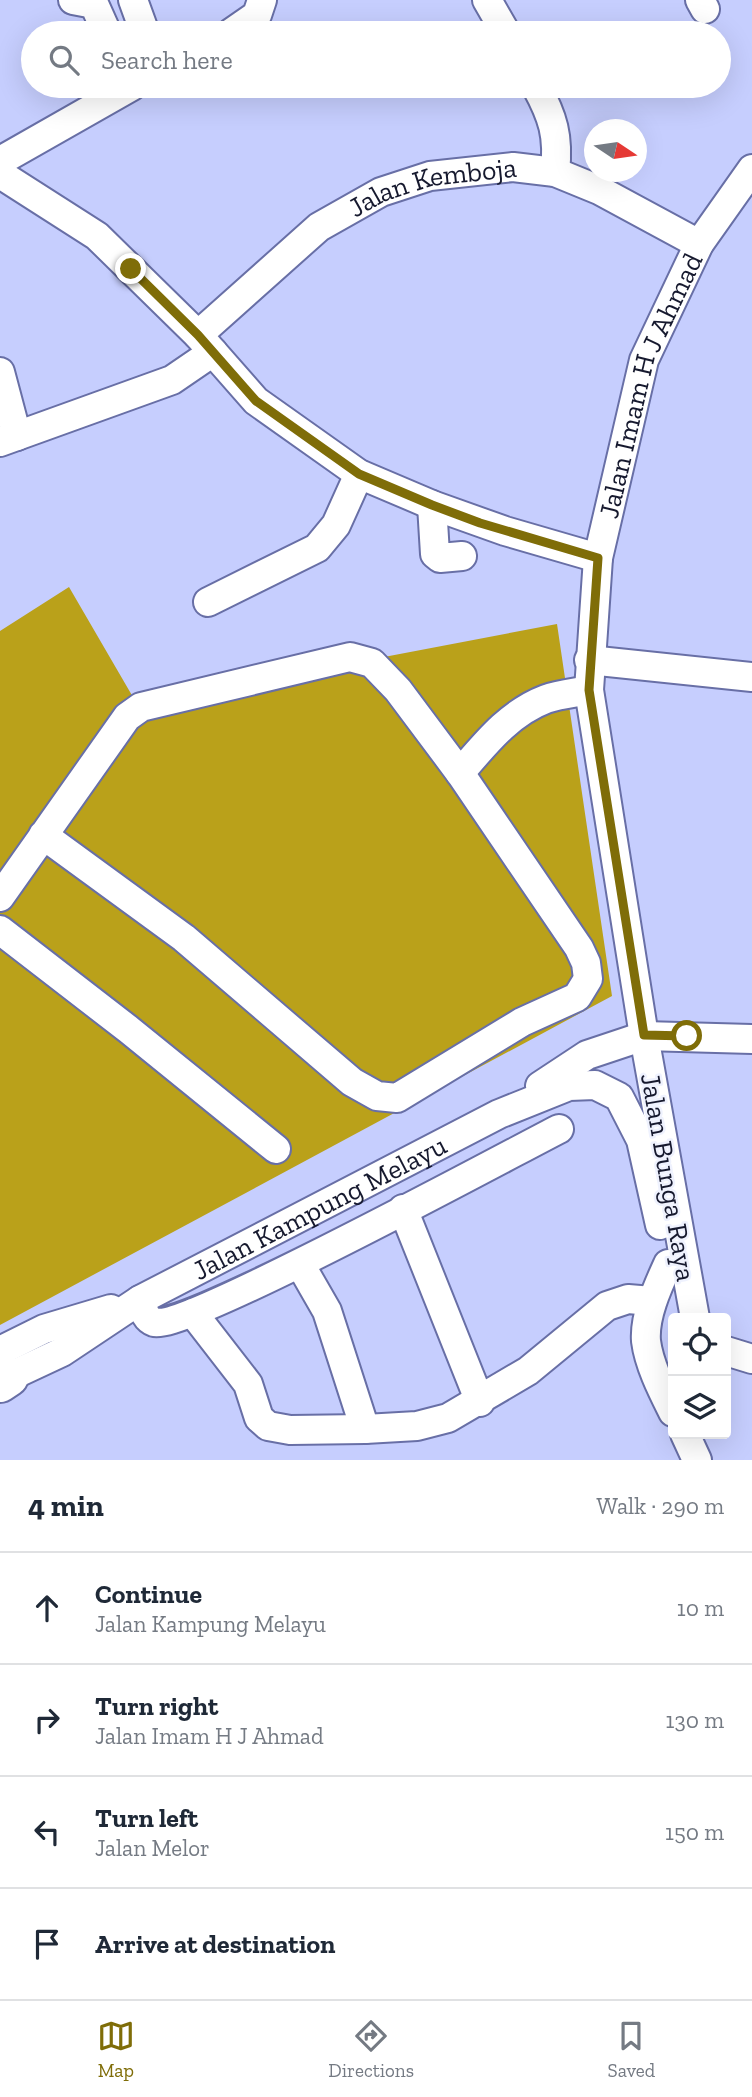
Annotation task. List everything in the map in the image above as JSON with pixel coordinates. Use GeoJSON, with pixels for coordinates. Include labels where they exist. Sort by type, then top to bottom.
{"type":"FeatureCollection","features":[{"type":"Feature","properties":{"kind":"street"},"geometry":{"type":"LineString","coordinates":[[73,0],[94,4],[102,21]]}},
{"type":"Feature","properties":{"kind":"street"},"geometry":{"type":"LineString","coordinates":[[134,0],[141,21]]}},
{"type":"Feature","properties":{"kind":"street"},"geometry":{"type":"LineString","coordinates":[[248,21],[257,15],[262,0]]}},
{"type":"Feature","properties":{"kind":"street"},"geometry":{"type":"LineString","coordinates":[[487,0],[499,21]]}},
{"type":"Feature","properties":{"kind":"street"},"geometry":{"type":"LineString","coordinates":[[0,161],[109,98]]}},
{"type":"Feature","properties":{"kind":"street"},"geometry":{"type":"LineString","coordinates":[[543,98],[548,108],[558,146],[555,172]]}},
{"type":"Feature","properties":{"kind":"street","name":"Jalan Kemboja"},"geometry":{"type":"LineString","coordinates":[[9,439],[172,380],[319,227],[381,192],[430,176],[513,167],[555,172],[600,190],[699,244]]}},
{"type":"Feature","properties":{"kind":"street","name":"Jalan Imam H J Ahmad"},"geometry":{"type":"LineString","coordinates":[[644,1035],[589,690],[598,558],[644,360],[699,244],[752,169]]}},
{"type":"Feature","properties":{"kind":"street"},"geometry":{"type":"LineString","coordinates":[[0,174],[97,236],[205,344],[256,401],[359,474],[432,505],[505,531],[598,558]]}},
{"type":"Feature","properties":{"kind":"street"},"geometry":{"type":"LineString","coordinates":[[0,372],[9,439]]}},
{"type":"Feature","properties":{"kind":"street"},"geometry":{"type":"LineString","coordinates":[[208,602],[317,548],[337,525],[359,474]]}},
{"type":"Feature","properties":{"kind":"street"},"geometry":{"type":"LineString","coordinates":[[432,505],[435,554],[440,558],[462,556]]}},
{"type":"Feature","properties":{"kind":"street"},"geometry":{"type":"LineString","coordinates":[[0,897],[43,835],[127,717],[141,707],[350,657],[372,663],[398,690],[460,773],[579,948],[586,963],[588,979],[577,997],[522,1022],[397,1098],[377,1096],[352,1082],[184,938],[43,835]]}},
{"type":"Feature","properties":{"kind":"street"},"geometry":{"type":"LineString","coordinates":[[589,660],[752,677]]}},
{"type":"Feature","properties":{"kind":"street"},"geometry":{"type":"LineString","coordinates":[[460,773],[494,733],[517,714],[547,699],[589,690]]}},
{"type":"Feature","properties":{"kind":"street"},"geometry":{"type":"LineString","coordinates":[[0,930],[276,1149]]}},
{"type":"Feature","properties":{"kind":"street"},"geometry":{"type":"LineString","coordinates":[[499,1114],[587,1055],[644,1035],[752,1039]]}},
{"type":"Feature","properties":{"kind":"street","name":"Jalan Bunga Raya"},"geometry":{"type":"LineString","coordinates":[[644,1035],[693,1313]]}},
{"type":"Feature","properties":{"kind":"street"},"geometry":{"type":"LineString","coordinates":[[499,1114],[569,1086],[595,1085],[619,1097],[641,1140],[673,1286],[691,1313]]}},
{"type":"Feature","properties":{"kind":"street","name":"Jalan Kampung Melayu"},"geometry":{"type":"LineString","coordinates":[[2,1373],[62,1352],[140,1300],[499,1114]]}},
{"type":"Feature","properties":{"kind":"street"},"geometry":{"type":"LineString","coordinates":[[140,1300],[148,1318],[154,1322],[168,1322],[193,1313],[300,1264],[559,1129]]}},
{"type":"Feature","properties":{"kind":"street"},"geometry":{"type":"LineString","coordinates":[[403,1209],[480,1402]]}},
{"type":"Feature","properties":{"kind":"street"},"geometry":{"type":"LineString","coordinates":[[300,1264],[327,1311],[365,1429]]}},
{"type":"Feature","properties":{"kind":"street"},"geometry":{"type":"LineString","coordinates":[[668,1264],[652,1301],[646,1341],[660,1387],[668,1402]]}},
{"type":"Feature","properties":{"kind":"street"},"geometry":{"type":"LineString","coordinates":[[193,1313],[248,1384],[259,1418],[268,1426],[290,1430],[365,1429],[417,1426],[449,1418],[528,1371],[607,1306],[628,1299],[652,1301]]}},
{"type":"Feature","properties":{"kind":"street"},"geometry":{"type":"LineString","coordinates":[[731,1353],[752,1359]]}},
{"type":"Feature","properties":{"kind":"street"},"geometry":{"type":"LineString","coordinates":[[687,1439],[697,1460]]}},
{"type":"Feature","properties":{"kind":"shaded area"},"geometry":{"type":"Polygon","coordinates":[[[69,587],[137,704],[557,624],[612,996],[0,1325],[0,631],[69,587]]]}},
{"type":"Feature","properties":{"kind":"route"},"geometry":{"type":"LineString","coordinates":[[131,269],[198,335],[256,401],[359,474],[480,523],[598,558],[589,690],[644,1035],[687,1036]]}}]}
